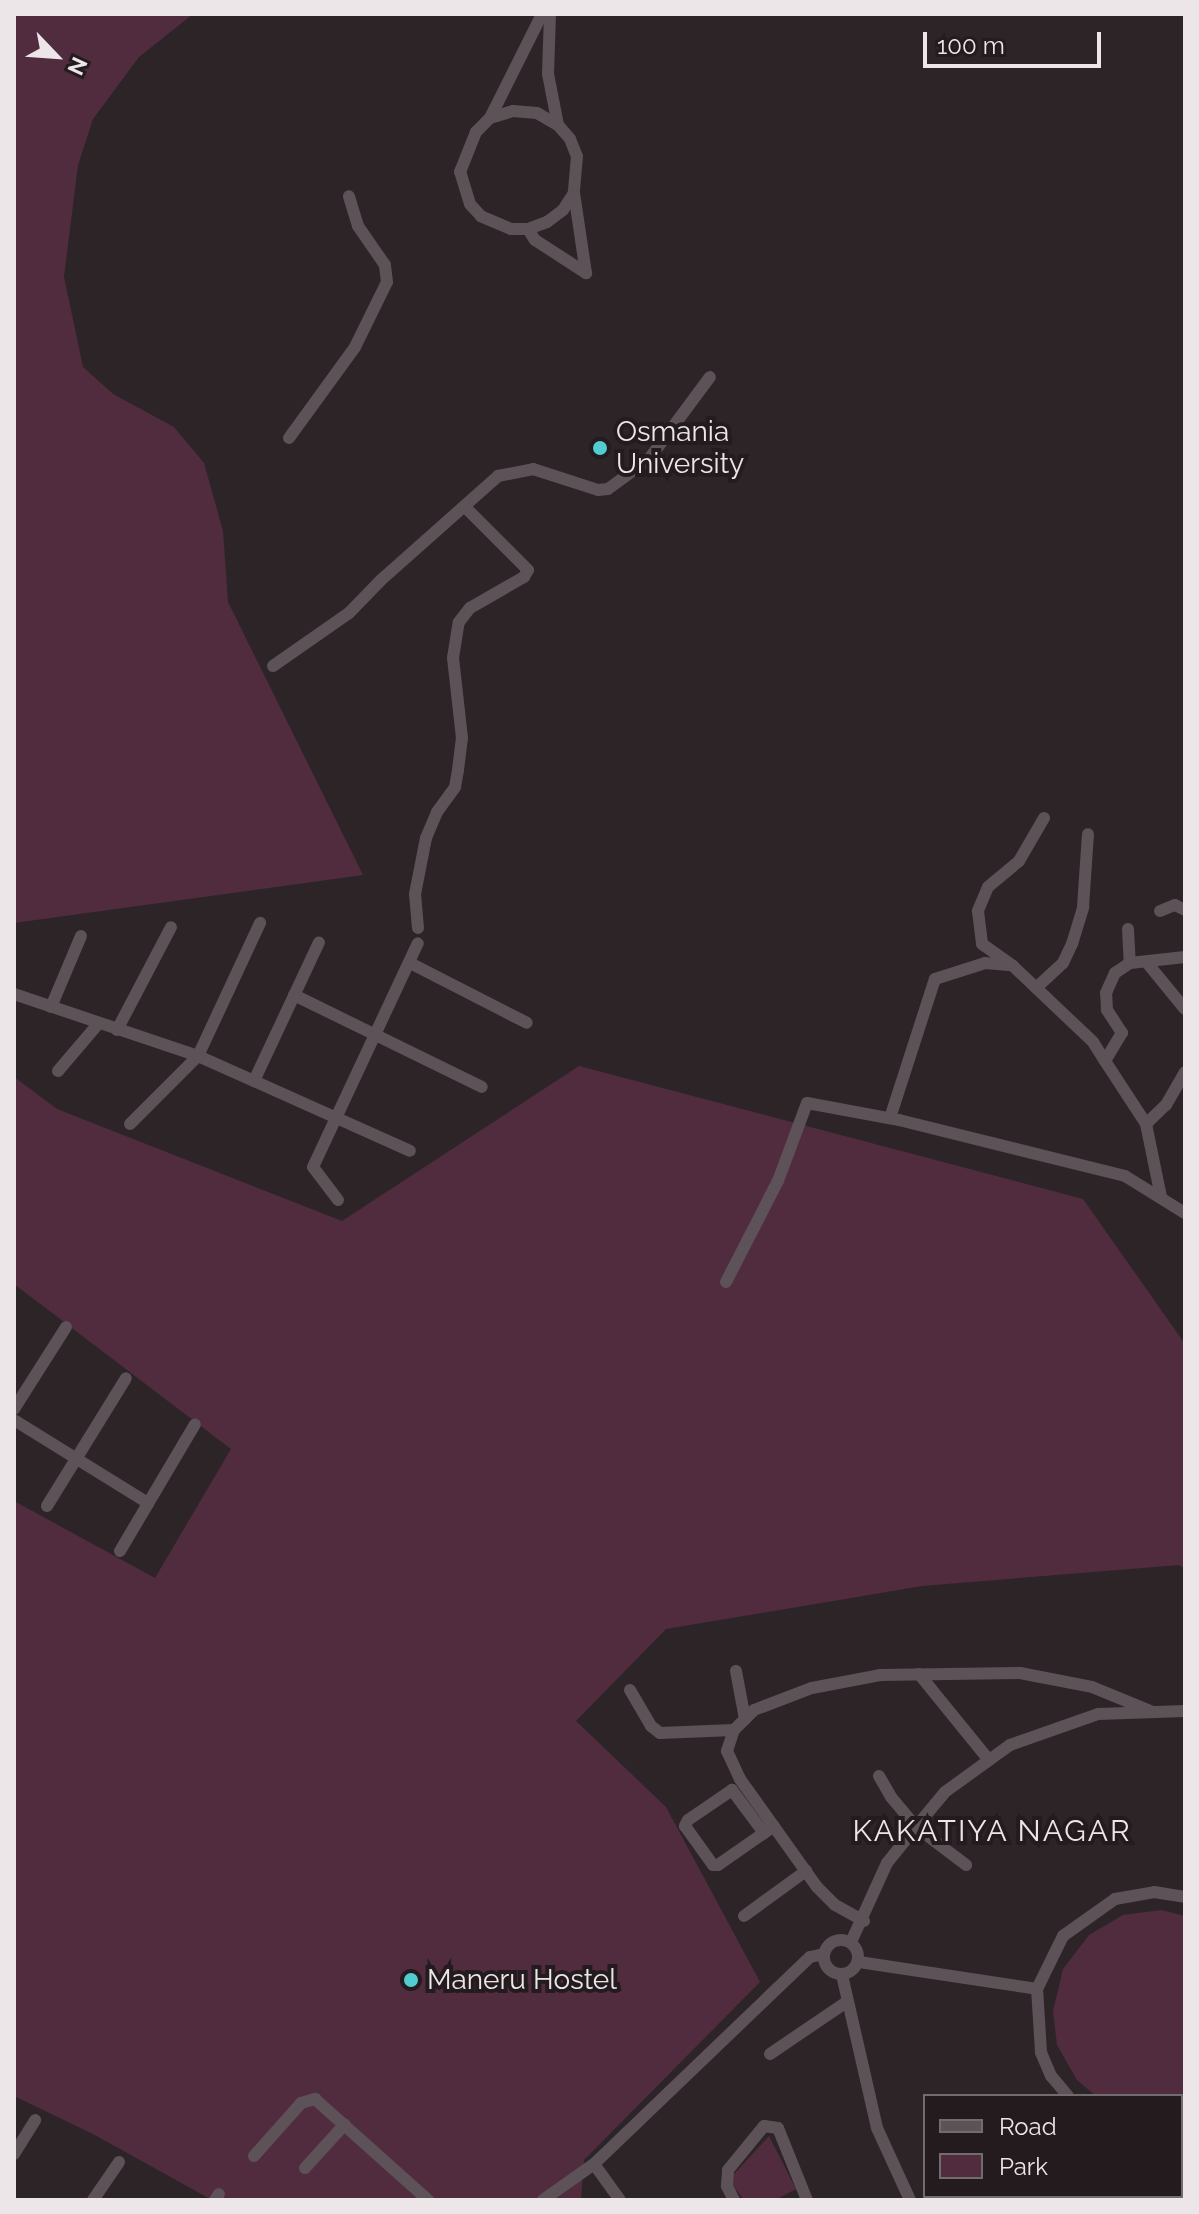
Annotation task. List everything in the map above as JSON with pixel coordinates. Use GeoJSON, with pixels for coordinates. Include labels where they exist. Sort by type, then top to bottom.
{"type":"FeatureCollection","features":[{"type":"Feature","properties":{"kind":"street"},"geometry":{"type":"LineString","coordinates":[[542,14],[490,118],[476,132],[466,151],[460,172],[470,204],[488,220],[511,229],[528,229],[547,222],[563,210],[574,193],[578,175],[577,156],[558,125],[548,74],[550,14]]}},
{"type":"Feature","properties":{"kind":"street"},"geometry":{"type":"LineString","coordinates":[[490,118],[513,111],[537,113],[558,125]]}},
{"type":"Feature","properties":{"kind":"street"},"geometry":{"type":"LineString","coordinates":[[528,229],[535,240],[586,273],[574,193]]}},
{"type":"Feature","properties":{"kind":"street"},"geometry":{"type":"LineString","coordinates":[[289,438],[355,347],[387,282],[385,265],[358,226],[349,196]]}},
{"type":"Feature","properties":{"kind":"street"},"geometry":{"type":"LineString","coordinates":[[273,666],[349,613],[391,570],[498,476],[533,469],[598,490],[608,489],[649,459],[710,377]]}},
{"type":"Feature","properties":{"kind":"street"},"geometry":{"type":"LineString","coordinates":[[418,928],[415,894],[426,838],[437,812],[455,787],[458,770],[462,738],[453,658],[459,622],[470,608],[524,577],[528,570],[465,507]]}},
{"type":"Feature","properties":{"kind":"street"},"geometry":{"type":"LineString","coordinates":[[1044,818],[1019,861],[988,887],[978,911],[982,944],[1013,966],[1093,1042],[1146,1124],[1161,1197]]}},
{"type":"Feature","properties":{"kind":"street"},"geometry":{"type":"LineString","coordinates":[[1036,988],[1063,963],[1072,944],[1083,907],[1088,834]]}},
{"type":"Feature","properties":{"kind":"street"},"geometry":{"type":"LineString","coordinates":[[1160,911],[1175,905],[1185,910]]}},
{"type":"Feature","properties":{"kind":"street"},"geometry":{"type":"LineString","coordinates":[[130,1124],[198,1056],[260,923]]}},
{"type":"Feature","properties":{"kind":"street"},"geometry":{"type":"LineString","coordinates":[[117,1030],[171,927]]}},
{"type":"Feature","properties":{"kind":"street"},"geometry":{"type":"LineString","coordinates":[[1128,929],[1130,963]]}},
{"type":"Feature","properties":{"kind":"street"},"geometry":{"type":"LineString","coordinates":[[51,1007],[81,936]]}},
{"type":"Feature","properties":{"kind":"street"},"geometry":{"type":"LineString","coordinates":[[254,1081],[319,942]]}},
{"type":"Feature","properties":{"kind":"street"},"geometry":{"type":"LineString","coordinates":[[338,1200],[312,1170],[418,943]]}},
{"type":"Feature","properties":{"kind":"street"},"geometry":{"type":"LineString","coordinates":[[1105,1061],[1122,1033],[1107,1010],[1106,993],[1115,973],[1130,963],[1148,964],[1185,957]]}},
{"type":"Feature","properties":{"kind":"street"},"geometry":{"type":"LineString","coordinates":[[410,963],[527,1023]]}},
{"type":"Feature","properties":{"kind":"street"},"geometry":{"type":"LineString","coordinates":[[890,1118],[935,979],[985,963],[1013,966]]}},
{"type":"Feature","properties":{"kind":"street"},"geometry":{"type":"LineString","coordinates":[[1148,964],[1185,1009]]}},
{"type":"Feature","properties":{"kind":"street"},"geometry":{"type":"LineString","coordinates":[[14,994],[198,1056],[410,1151]]}},
{"type":"Feature","properties":{"kind":"street"},"geometry":{"type":"LineString","coordinates":[[294,995],[482,1087]]}},
{"type":"Feature","properties":{"kind":"street"},"geometry":{"type":"LineString","coordinates":[[58,1071],[98,1024]]}},
{"type":"Feature","properties":{"kind":"street"},"geometry":{"type":"LineString","coordinates":[[1146,1124],[1166,1105],[1185,1072]]}},
{"type":"Feature","properties":{"kind":"street"},"geometry":{"type":"LineString","coordinates":[[726,1282],[778,1181],[807,1103],[890,1118],[1125,1176],[1185,1213]]}},
{"type":"Feature","properties":{"kind":"street"},"geometry":{"type":"LineString","coordinates":[[14,1409],[66,1327]]}},
{"type":"Feature","properties":{"kind":"street"},"geometry":{"type":"LineString","coordinates":[[47,1506],[126,1378]]}},
{"type":"Feature","properties":{"kind":"street"},"geometry":{"type":"LineString","coordinates":[[14,1420],[148,1503]]}},
{"type":"Feature","properties":{"kind":"street"},"geometry":{"type":"LineString","coordinates":[[120,1551],[195,1424]]}},
{"type":"Feature","properties":{"kind":"street"},"geometry":{"type":"LineString","coordinates":[[736,1671],[745,1719]]}},
{"type":"Feature","properties":{"kind":"street"},"geometry":{"type":"LineString","coordinates":[[769,1829],[727,1751],[734,1730],[754,1710],[812,1688],[880,1675],[1020,1673],[1092,1687],[1153,1712]]}},
{"type":"Feature","properties":{"kind":"street"},"geometry":{"type":"LineString","coordinates":[[919,1674],[989,1760]]}},
{"type":"Feature","properties":{"kind":"street"},"geometry":{"type":"LineString","coordinates":[[630,1690],[651,1726],[660,1733],[734,1730]]}},
{"type":"Feature","properties":{"kind":"street"},"geometry":{"type":"LineString","coordinates":[[851,1942],[864,1921],[887,1863],[916,1827],[945,1792],[1010,1745],[1098,1714],[1185,1711]]}},
{"type":"Feature","properties":{"kind":"street"},"geometry":{"type":"LineString","coordinates":[[879,1776],[891,1797],[916,1827],[966,1865]]}},
{"type":"Feature","properties":{"kind":"street"},"geometry":{"type":"LineString","coordinates":[[769,1829],[713,1865],[685,1826],[688,1820],[732,1790],[769,1829],[835,1905],[864,1921]]}},
{"type":"Feature","properties":{"kind":"street"},"geometry":{"type":"LineString","coordinates":[[744,1916],[806,1871]]}},
{"type":"Feature","properties":{"kind":"street"},"geometry":{"type":"LineString","coordinates":[[1066,2094],[1051,2076],[1041,2052],[1037,1989],[1063,1936],[1115,1899],[1154,1892],[1185,1897]]}},
{"type":"Feature","properties":{"kind":"street"},"geometry":{"type":"LineString","coordinates":[[543,2200],[594,2164],[810,1957],[824,1954],[834,1941],[851,1942]]}},
{"type":"Feature","properties":{"kind":"street"},"geometry":{"type":"LineString","coordinates":[[851,1942],[859,1962]]}},
{"type":"Feature","properties":{"kind":"street"},"geometry":{"type":"LineString","coordinates":[[824,1954],[828,1968],[842,1975]]}},
{"type":"Feature","properties":{"kind":"street"},"geometry":{"type":"LineString","coordinates":[[859,1962],[1037,1989]]}},
{"type":"Feature","properties":{"kind":"street"},"geometry":{"type":"LineString","coordinates":[[842,1975],[855,1969],[859,1962]]}},
{"type":"Feature","properties":{"kind":"street"},"geometry":{"type":"LineString","coordinates":[[842,1975],[877,2128],[910,2200]]}},
{"type":"Feature","properties":{"kind":"street"},"geometry":{"type":"LineString","coordinates":[[770,2054],[848,2001]]}},
{"type":"Feature","properties":{"kind":"street"},"geometry":{"type":"LineString","coordinates":[[254,2156],[301,2103],[310,2099],[321,2102],[428,2200]]}},
{"type":"Feature","properties":{"kind":"street"},"geometry":{"type":"LineString","coordinates":[[14,2154],[35,2120]]}},
{"type":"Feature","properties":{"kind":"street"},"geometry":{"type":"LineString","coordinates":[[305,2168],[345,2124]]}},
{"type":"Feature","properties":{"kind":"street"},"geometry":{"type":"LineString","coordinates":[[734,2200],[727,2186],[728,2170],[764,2126],[778,2128],[807,2200]]}},
{"type":"Feature","properties":{"kind":"street"},"geometry":{"type":"LineString","coordinates":[[93,2200],[119,2162]]}},
{"type":"Feature","properties":{"kind":"street"},"geometry":{"type":"LineString","coordinates":[[594,2164],[620,2200]]}},
{"type":"Feature","properties":{"kind":"green space"},"geometry":{"type":"Polygon","coordinates":[[[14,14],[193,14],[139,57],[93,119],[78,165],[64,277],[83,367],[113,394],[174,427],[204,463],[223,531],[228,602],[363,875],[14,923],[14,14]]]}},
{"type":"Feature","properties":{"kind":"green space"},"geometry":{"type":"Polygon","coordinates":[[[579,1066],[1083,1199],[1185,1344],[1185,1569],[1179,1565],[922,1586],[666,1629],[576,1721],[666,1807],[760,1982],[584,2160],[581,2200],[212,2200],[93,2134],[14,2096],[14,1501],[155,1578],[231,1449],[14,1284],[14,1077],[57,1109],[342,1221],[579,1066]]]}},
{"type":"Feature","properties":{"kind":"green space"},"geometry":{"type":"Polygon","coordinates":[[[1161,1910],[1185,1916],[1185,2111],[1183,2094],[1094,2094],[1077,2080],[1057,2045],[1053,2011],[1063,1969],[1089,1935],[1123,1915],[1161,1910]]]}},
{"type":"Feature","properties":{"kind":"green space"},"geometry":{"type":"Polygon","coordinates":[[[769,2136],[796,2189],[775,2200],[744,2200],[732,2184],[734,2174],[769,2136]]]}},
{"type":"Feature","properties":{"kind":"place","name":"Osmania University"},"geometry":{"type":"Point","coordinates":[600,448]}},
{"type":"Feature","properties":{"kind":"place","name":"Maneru Hostel"},"geometry":{"type":"Point","coordinates":[411,1980]}},
{"type":"Feature","properties":{"kind":"district","name":"KAKATIYA NAGAR"},"geometry":{"type":"Point","coordinates":[992,1831]}}]}
